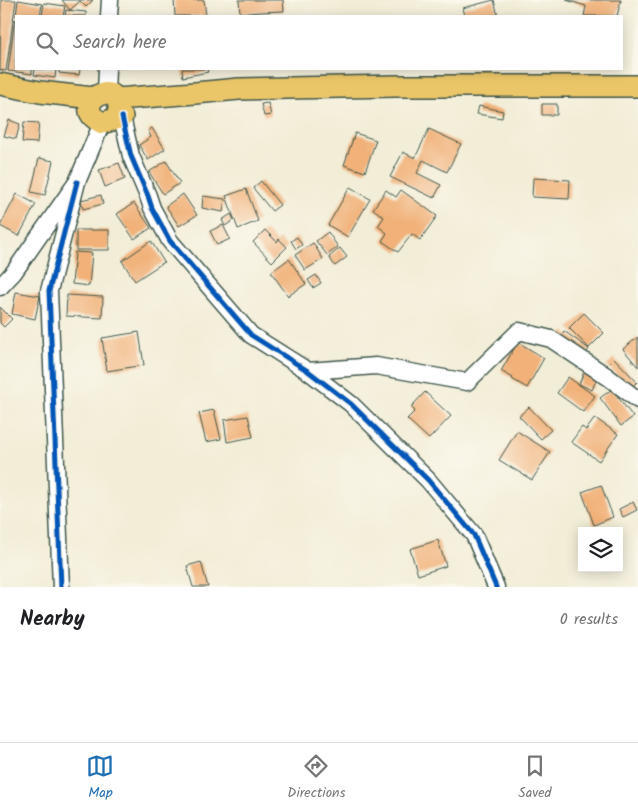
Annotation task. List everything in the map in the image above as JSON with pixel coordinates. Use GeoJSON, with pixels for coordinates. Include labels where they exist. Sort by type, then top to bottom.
{"type":"FeatureCollection","features":[{"type":"Feature","properties":{"kind":"main road"},"geometry":{"type":"LineString","coordinates":[[0,84],[107,109],[239,88],[638,86]]}},
{"type":"Feature","properties":{"kind":"street"},"geometry":{"type":"LineString","coordinates":[[109,15],[110,0]]}},
{"type":"Feature","properties":{"kind":"street"},"geometry":{"type":"LineString","coordinates":[[61,587],[48,291],[77,182],[107,109],[107,70]]}},
{"type":"Feature","properties":{"kind":"street"},"geometry":{"type":"LineString","coordinates":[[107,109],[131,156],[152,208],[170,241],[251,335],[308,371],[352,404],[428,480],[474,535],[496,587]]}},
{"type":"Feature","properties":{"kind":"street"},"geometry":{"type":"LineString","coordinates":[[0,287],[14,272],[77,182]]}},
{"type":"Feature","properties":{"kind":"street"},"geometry":{"type":"LineString","coordinates":[[308,371],[376,366],[467,382],[518,331],[551,339],[608,377],[638,400]]}},
{"type":"Feature","properties":{"kind":"building"},"geometry":{"type":"Polygon","coordinates":[[[1,0],[16,0],[6,71],[0,70],[1,0]]]}},
{"type":"Feature","properties":{"kind":"building"},"geometry":{"type":"Polygon","coordinates":[[[18,0],[42,4],[40,15],[16,15],[18,0]]]}},
{"type":"Feature","properties":{"kind":"building"},"geometry":{"type":"Polygon","coordinates":[[[62,0],[93,0],[86,7],[80,1],[70,10],[62,0]]]}},
{"type":"Feature","properties":{"kind":"building"},"geometry":{"type":"Polygon","coordinates":[[[174,0],[204,0],[206,15],[175,15],[174,0]]]}},
{"type":"Feature","properties":{"kind":"building"},"geometry":{"type":"Polygon","coordinates":[[[239,0],[283,0],[284,11],[240,13],[239,0]]]}},
{"type":"Feature","properties":{"kind":"building"},"geometry":{"type":"Polygon","coordinates":[[[494,0],[498,15],[465,15],[463,8],[494,0]]]}},
{"type":"Feature","properties":{"kind":"building"},"geometry":{"type":"Polygon","coordinates":[[[566,0],[621,0],[617,15],[584,15],[586,6],[566,0]]]}},
{"type":"Feature","properties":{"kind":"building"},"geometry":{"type":"Polygon","coordinates":[[[44,3],[65,6],[63,15],[42,15],[44,3]]]}},
{"type":"Feature","properties":{"kind":"building"},"geometry":{"type":"Polygon","coordinates":[[[66,10],[86,12],[86,15],[65,15],[66,10]]]}},
{"type":"Feature","properties":{"kind":"building"},"geometry":{"type":"Polygon","coordinates":[[[15,19],[15,70],[32,70],[32,74],[8,71],[15,19]]]}},
{"type":"Feature","properties":{"kind":"building"},"geometry":{"type":"Polygon","coordinates":[[[35,70],[56,70],[55,78],[34,75],[35,70]]]}},
{"type":"Feature","properties":{"kind":"building"},"geometry":{"type":"Polygon","coordinates":[[[59,70],[80,70],[79,75],[59,73],[59,70]]]}},
{"type":"Feature","properties":{"kind":"building"},"geometry":{"type":"Polygon","coordinates":[[[182,70],[207,70],[208,72],[183,77],[182,70]]]}},
{"type":"Feature","properties":{"kind":"building"},"geometry":{"type":"Polygon","coordinates":[[[268,103],[271,115],[264,116],[261,104],[268,103]]]}},
{"type":"Feature","properties":{"kind":"building"},"geometry":{"type":"Polygon","coordinates":[[[542,104],[557,104],[557,115],[542,115],[542,104]]]}},
{"type":"Feature","properties":{"kind":"building"},"geometry":{"type":"Polygon","coordinates":[[[479,106],[503,111],[502,118],[477,114],[479,106]]]}},
{"type":"Feature","properties":{"kind":"building"},"geometry":{"type":"Polygon","coordinates":[[[9,120],[20,124],[16,139],[4,136],[9,120]]]}},
{"type":"Feature","properties":{"kind":"building"},"geometry":{"type":"Polygon","coordinates":[[[24,122],[39,123],[37,143],[22,142],[24,122]]]}},
{"type":"Feature","properties":{"kind":"building"},"geometry":{"type":"Polygon","coordinates":[[[152,128],[165,149],[148,160],[139,145],[151,137],[148,131],[152,128]]]}},
{"type":"Feature","properties":{"kind":"building"},"geometry":{"type":"Polygon","coordinates":[[[429,129],[461,144],[447,172],[423,160],[417,173],[441,185],[434,198],[390,177],[403,152],[415,158],[429,129]]]}},
{"type":"Feature","properties":{"kind":"building"},"geometry":{"type":"Polygon","coordinates":[[[355,133],[376,140],[365,172],[344,165],[355,133]]]}},
{"type":"Feature","properties":{"kind":"building"},"geometry":{"type":"Polygon","coordinates":[[[39,158],[53,161],[45,195],[31,192],[39,158]]]}},
{"type":"Feature","properties":{"kind":"building"},"geometry":{"type":"Polygon","coordinates":[[[166,161],[180,183],[163,194],[149,172],[166,161]]]}},
{"type":"Feature","properties":{"kind":"building"},"geometry":{"type":"Polygon","coordinates":[[[119,163],[125,179],[105,187],[99,170],[119,163]]]}},
{"type":"Feature","properties":{"kind":"building"},"geometry":{"type":"Polygon","coordinates":[[[533,178],[570,180],[569,199],[532,197],[533,178]]]}},
{"type":"Feature","properties":{"kind":"building"},"geometry":{"type":"Polygon","coordinates":[[[261,181],[280,205],[272,211],[253,188],[261,181]]]}},
{"type":"Feature","properties":{"kind":"building"},"geometry":{"type":"Polygon","coordinates":[[[350,187],[370,199],[348,237],[328,225],[350,187]]]}},
{"type":"Feature","properties":{"kind":"building"},"geometry":{"type":"Polygon","coordinates":[[[246,189],[258,221],[238,229],[226,196],[246,189]]]}},
{"type":"Feature","properties":{"kind":"building"},"geometry":{"type":"Polygon","coordinates":[[[386,190],[396,197],[401,190],[437,216],[420,240],[412,234],[398,252],[382,241],[387,233],[378,226],[384,217],[373,209],[386,190]]]}},
{"type":"Feature","properties":{"kind":"building"},"geometry":{"type":"Polygon","coordinates":[[[17,194],[36,204],[19,236],[0,226],[17,194]]]}},
{"type":"Feature","properties":{"kind":"building"},"geometry":{"type":"Polygon","coordinates":[[[183,194],[197,215],[179,226],[166,206],[183,194]]]}},
{"type":"Feature","properties":{"kind":"building"},"geometry":{"type":"Polygon","coordinates":[[[101,195],[103,204],[83,209],[81,200],[101,195]]]}},
{"type":"Feature","properties":{"kind":"building"},"geometry":{"type":"Polygon","coordinates":[[[203,196],[225,199],[223,212],[202,208],[203,196]]]}},
{"type":"Feature","properties":{"kind":"building"},"geometry":{"type":"Polygon","coordinates":[[[134,203],[151,228],[134,239],[117,214],[134,203]]]}},
{"type":"Feature","properties":{"kind":"building"},"geometry":{"type":"Polygon","coordinates":[[[231,214],[234,220],[225,226],[222,220],[231,214]]]}},
{"type":"Feature","properties":{"kind":"building"},"geometry":{"type":"Polygon","coordinates":[[[223,225],[230,239],[217,245],[210,231],[223,225]]]}},
{"type":"Feature","properties":{"kind":"building"},"geometry":{"type":"Polygon","coordinates":[[[76,230],[109,230],[109,250],[76,250],[76,230]]]}},
{"type":"Feature","properties":{"kind":"building"},"geometry":{"type":"Polygon","coordinates":[[[265,230],[277,242],[279,239],[287,247],[272,262],[253,242],[265,230]]]}},
{"type":"Feature","properties":{"kind":"building"},"geometry":{"type":"Polygon","coordinates":[[[328,232],[338,247],[327,255],[316,241],[328,232]]]}},
{"type":"Feature","properties":{"kind":"building"},"geometry":{"type":"Polygon","coordinates":[[[297,237],[302,245],[296,249],[291,241],[297,237]]]}},
{"type":"Feature","properties":{"kind":"building"},"geometry":{"type":"Polygon","coordinates":[[[151,241],[164,262],[135,281],[122,261],[151,241]]]}},
{"type":"Feature","properties":{"kind":"building"},"geometry":{"type":"Polygon","coordinates":[[[313,243],[323,259],[305,270],[295,255],[313,243]]]}},
{"type":"Feature","properties":{"kind":"building"},"geometry":{"type":"Polygon","coordinates":[[[340,248],[347,257],[335,266],[329,257],[340,248]]]}},
{"type":"Feature","properties":{"kind":"building"},"geometry":{"type":"Polygon","coordinates":[[[75,252],[92,253],[89,286],[72,284],[75,252]]]}},
{"type":"Feature","properties":{"kind":"building"},"geometry":{"type":"Polygon","coordinates":[[[289,259],[306,284],[288,296],[271,272],[289,259]]]}},
{"type":"Feature","properties":{"kind":"building"},"geometry":{"type":"Polygon","coordinates":[[[316,275],[321,283],[313,288],[308,280],[316,275]]]}},
{"type":"Feature","properties":{"kind":"building"},"geometry":{"type":"Polygon","coordinates":[[[16,292],[40,296],[35,319],[12,314],[16,292]]]}},
{"type":"Feature","properties":{"kind":"building"},"geometry":{"type":"Polygon","coordinates":[[[67,295],[103,297],[102,318],[66,316],[67,295]]]}},
{"type":"Feature","properties":{"kind":"building"},"geometry":{"type":"Polygon","coordinates":[[[0,307],[12,319],[4,327],[0,323],[0,307]]]}},
{"type":"Feature","properties":{"kind":"building"},"geometry":{"type":"Polygon","coordinates":[[[584,313],[604,333],[589,348],[569,328],[584,313]]]}},
{"type":"Feature","properties":{"kind":"building"},"geometry":{"type":"Polygon","coordinates":[[[564,331],[589,349],[582,359],[557,342],[564,331]]]}},
{"type":"Feature","properties":{"kind":"building"},"geometry":{"type":"Polygon","coordinates":[[[139,332],[144,365],[107,371],[102,338],[139,332]]]}},
{"type":"Feature","properties":{"kind":"building"},"geometry":{"type":"Polygon","coordinates":[[[638,337],[638,367],[623,349],[638,337]]]}},
{"type":"Feature","properties":{"kind":"building"},"geometry":{"type":"Polygon","coordinates":[[[518,342],[544,358],[527,388],[501,371],[518,342]]]}},
{"type":"Feature","properties":{"kind":"building"},"geometry":{"type":"Polygon","coordinates":[[[614,358],[637,382],[630,389],[607,365],[614,358]]]}},
{"type":"Feature","properties":{"kind":"building"},"geometry":{"type":"Polygon","coordinates":[[[584,372],[597,378],[592,390],[579,384],[584,372]]]}},
{"type":"Feature","properties":{"kind":"building"},"geometry":{"type":"Polygon","coordinates":[[[568,377],[595,396],[583,412],[557,393],[568,377]]]}},
{"type":"Feature","properties":{"kind":"building"},"geometry":{"type":"Polygon","coordinates":[[[612,389],[633,417],[621,426],[600,398],[612,389]]]}},
{"type":"Feature","properties":{"kind":"building"},"geometry":{"type":"Polygon","coordinates":[[[425,392],[451,416],[429,439],[407,419],[415,411],[411,407],[425,392]]]}},
{"type":"Feature","properties":{"kind":"building"},"geometry":{"type":"Polygon","coordinates":[[[529,407],[551,430],[541,439],[519,416],[529,407]]]}},
{"type":"Feature","properties":{"kind":"building"},"geometry":{"type":"Polygon","coordinates":[[[214,410],[221,439],[206,442],[199,413],[214,410]]]}},
{"type":"Feature","properties":{"kind":"building"},"geometry":{"type":"Polygon","coordinates":[[[248,416],[253,437],[227,442],[224,420],[248,416]]]}},
{"type":"Feature","properties":{"kind":"building"},"geometry":{"type":"Polygon","coordinates":[[[595,418],[618,434],[599,461],[571,442],[582,427],[586,430],[595,418]]]}},
{"type":"Feature","properties":{"kind":"building"},"geometry":{"type":"Polygon","coordinates":[[[517,431],[550,452],[532,480],[499,460],[517,431]]]}},
{"type":"Feature","properties":{"kind":"building"},"geometry":{"type":"Polygon","coordinates":[[[601,485],[613,517],[594,525],[582,492],[601,485]]]}},
{"type":"Feature","properties":{"kind":"building"},"geometry":{"type":"Polygon","coordinates":[[[633,502],[637,510],[623,517],[619,509],[633,502]]]}},
{"type":"Feature","properties":{"kind":"building"},"geometry":{"type":"Polygon","coordinates":[[[438,540],[446,566],[418,575],[410,549],[438,540]]]}},
{"type":"Feature","properties":{"kind":"building"},"geometry":{"type":"Polygon","coordinates":[[[201,562],[208,587],[193,587],[187,566],[201,562]]]}},
{"type":"Feature","properties":{"kind":"cycle path"},"geometry":{"type":"LineString","coordinates":[[122,117],[131,156],[152,208],[170,241],[251,335],[308,371],[351,404],[428,480],[474,535],[496,587]]}},
{"type":"Feature","properties":{"kind":"cycle path"},"geometry":{"type":"LineString","coordinates":[[61,587],[49,291],[77,182]]}}]}
